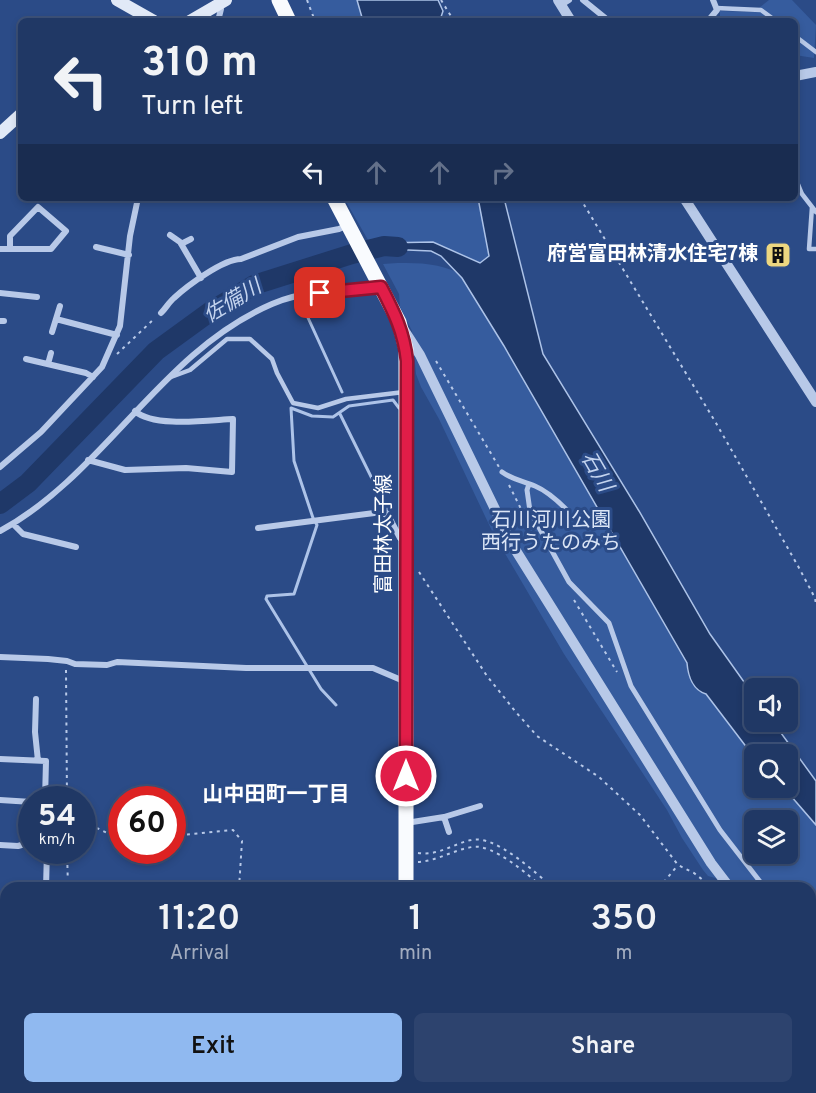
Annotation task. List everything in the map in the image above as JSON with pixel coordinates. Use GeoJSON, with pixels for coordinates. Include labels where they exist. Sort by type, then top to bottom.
{"type":"FeatureCollection","features":[{"type":"Feature","properties":{"kind":"main road"},"geometry":{"type":"LineString","coordinates":[[117,0],[149,18]]}},
{"type":"Feature","properties":{"kind":"main road"},"geometry":{"type":"LineString","coordinates":[[279,0],[288,18]]}},
{"type":"Feature","properties":{"kind":"main road"},"geometry":{"type":"LineString","coordinates":[[194,18],[223,2]]}},
{"type":"Feature","properties":{"kind":"main road"},"geometry":{"type":"LineString","coordinates":[[1,131],[18,117]]}},
{"type":"Feature","properties":{"kind":"main road","name":"富田林太子線"},"geometry":{"type":"LineString","coordinates":[[336,201],[399,322],[406,349],[406,882]]}},
{"type":"Feature","properties":{"kind":"street"},"geometry":{"type":"LineString","coordinates":[[583,0],[605,18]]}},
{"type":"Feature","properties":{"kind":"street"},"geometry":{"type":"LineString","coordinates":[[710,18],[716,8],[713,0]]}},
{"type":"Feature","properties":{"kind":"street"},"geometry":{"type":"LineString","coordinates":[[219,18],[223,2]]}},
{"type":"Feature","properties":{"kind":"street"},"geometry":{"type":"LineString","coordinates":[[562,2],[570,18]]}},
{"type":"Feature","properties":{"kind":"street"},"geometry":{"type":"LineString","coordinates":[[798,75],[816,72]]}},
{"type":"Feature","properties":{"kind":"street"},"geometry":{"type":"LineString","coordinates":[[0,467],[41,432],[102,367],[117,335],[124,300],[130,236],[137,201]]}},
{"type":"Feature","properties":{"kind":"street"},"geometry":{"type":"LineString","coordinates":[[686,201],[816,402]]}},
{"type":"Feature","properties":{"kind":"street"},"geometry":{"type":"LineString","coordinates":[[0,249],[10,249],[51,249],[66,231],[38,207],[10,236],[10,249]]}},
{"type":"Feature","properties":{"kind":"street"},"geometry":{"type":"LineString","coordinates":[[161,313],[172,299],[233,259],[241,259],[298,237],[350,229]]}},
{"type":"Feature","properties":{"kind":"street"},"geometry":{"type":"LineString","coordinates":[[170,235],[176,237],[201,278]]}},
{"type":"Feature","properties":{"kind":"street"},"geometry":{"type":"LineString","coordinates":[[181,244],[191,239]]}},
{"type":"Feature","properties":{"kind":"street"},"geometry":{"type":"LineString","coordinates":[[96,247],[129,255]]}},
{"type":"Feature","properties":{"kind":"street"},"geometry":{"type":"LineString","coordinates":[[0,531],[47,500],[167,379],[222,333],[273,304],[300,295],[380,285]]}},
{"type":"Feature","properties":{"kind":"street"},"geometry":{"type":"LineString","coordinates":[[0,293],[37,297]]}},
{"type":"Feature","properties":{"kind":"street"},"geometry":{"type":"LineString","coordinates":[[52,332],[60,306]]}},
{"type":"Feature","properties":{"kind":"street"},"geometry":{"type":"LineString","coordinates":[[56,319],[117,335]]}},
{"type":"Feature","properties":{"kind":"street"},"geometry":{"type":"LineString","coordinates":[[399,322],[420,355],[513,546],[711,863],[725,882]]}},
{"type":"Feature","properties":{"kind":"street"},"geometry":{"type":"LineString","coordinates":[[48,364],[51,353]]}},
{"type":"Feature","properties":{"kind":"street"},"geometry":{"type":"LineString","coordinates":[[26,360],[86,373],[93,377]]}},
{"type":"Feature","properties":{"kind":"street"},"geometry":{"type":"LineString","coordinates":[[88,460],[107,467],[125,470],[186,468],[232,472],[233,419],[168,421],[140,416],[135,411]]}},
{"type":"Feature","properties":{"kind":"street"},"geometry":{"type":"LineString","coordinates":[[502,472],[511,479],[529,484],[553,496],[567,510]]}},
{"type":"Feature","properties":{"kind":"street"},"geometry":{"type":"LineString","coordinates":[[529,484],[527,490],[530,511],[569,582],[609,623],[631,686],[720,830],[760,882]]}},
{"type":"Feature","properties":{"kind":"street"},"geometry":{"type":"LineString","coordinates":[[258,528],[382,512],[389,518],[400,538],[406,539]]}},
{"type":"Feature","properties":{"kind":"street"},"geometry":{"type":"LineString","coordinates":[[13,524],[23,534],[76,547]]}},
{"type":"Feature","properties":{"kind":"street"},"geometry":{"type":"LineString","coordinates":[[0,657],[107,665],[117,663],[246,668],[373,668],[406,682]]}},
{"type":"Feature","properties":{"kind":"street"},"geometry":{"type":"LineString","coordinates":[[36,699],[35,732],[38,761]]}},
{"type":"Feature","properties":{"kind":"street"},"geometry":{"type":"LineString","coordinates":[[0,759],[46,761],[45,786]]}},
{"type":"Feature","properties":{"kind":"street"},"geometry":{"type":"LineString","coordinates":[[0,800],[18,801]]}},
{"type":"Feature","properties":{"kind":"street"},"geometry":{"type":"LineString","coordinates":[[406,823],[444,817],[480,806]]}},
{"type":"Feature","properties":{"kind":"street"},"geometry":{"type":"LineString","coordinates":[[444,817],[449,832]]}},
{"type":"Feature","properties":{"kind":"street"},"geometry":{"type":"LineString","coordinates":[[0,845],[18,846]]}},
{"type":"Feature","properties":{"kind":"street"},"geometry":{"type":"LineString","coordinates":[[46,882],[47,864]]}},
{"type":"Feature","properties":{"kind":"lane"},"geometry":{"type":"LineString","coordinates":[[716,8],[762,10],[772,18]]}},
{"type":"Feature","properties":{"kind":"lane"},"geometry":{"type":"LineString","coordinates":[[798,38],[816,52]]}},
{"type":"Feature","properties":{"kind":"lane"},"geometry":{"type":"LineString","coordinates":[[798,184],[802,194],[814,209],[809,249],[816,249]]}},
{"type":"Feature","properties":{"kind":"lane"},"geometry":{"type":"LineString","coordinates":[[167,379],[190,370],[227,339],[250,339],[272,359],[293,403],[318,408],[346,399],[406,391]]}},
{"type":"Feature","properties":{"kind":"path"},"geometry":{"type":"LineString","coordinates":[[307,0],[314,18]]}},
{"type":"Feature","properties":{"kind":"path"},"geometry":{"type":"LineString","coordinates":[[441,0],[452,18]]}},
{"type":"Feature","properties":{"kind":"path"},"geometry":{"type":"LineString","coordinates":[[582,201],[716,423],[801,572],[816,605]]}},
{"type":"Feature","properties":{"kind":"path"},"geometry":{"type":"LineString","coordinates":[[102,367],[161,313]]}},
{"type":"Feature","properties":{"kind":"path"},"geometry":{"type":"LineString","coordinates":[[406,561],[412,562],[487,676],[537,736],[599,777],[621,796],[640,815],[678,865],[705,882]]}},
{"type":"Feature","properties":{"kind":"path"},"geometry":{"type":"LineString","coordinates":[[67,661],[67,786]]}},
{"type":"Feature","properties":{"kind":"path"},"geometry":{"type":"LineString","coordinates":[[96,828],[102,829],[108,836]]}},
{"type":"Feature","properties":{"kind":"path"},"geometry":{"type":"LineString","coordinates":[[186,835],[233,830],[242,841],[239,882]]}},
{"type":"Feature","properties":{"kind":"path"},"geometry":{"type":"LineString","coordinates":[[406,857],[429,854],[472,840],[484,840],[521,860],[546,882]]}},
{"type":"Feature","properties":{"kind":"path"},"geometry":{"type":"LineString","coordinates":[[406,857],[428,861],[479,846],[516,865],[536,882]]}},
{"type":"Feature","properties":{"kind":"path"},"geometry":{"type":"LineString","coordinates":[[67,864],[68,882]]}},
{"type":"Feature","properties":{"kind":"path"},"geometry":{"type":"LineString","coordinates":[[664,882],[678,865]]}},
{"type":"Feature","properties":{"kind":"green space"},"geometry":{"type":"Polygon","coordinates":[[[307,0],[357,0],[362,18],[314,18],[307,0]]]}},
{"type":"Feature","properties":{"kind":"green space"},"geometry":{"type":"Polygon","coordinates":[[[769,0],[792,0],[816,25],[814,58],[798,55],[798,18],[718,18],[720,11],[754,12],[769,0]]]}},
{"type":"Feature","properties":{"kind":"green space"},"geometry":{"type":"Polygon","coordinates":[[[346,201],[479,201],[489,256],[480,263],[429,242],[382,243],[372,247],[346,201]]]}},
{"type":"Feature","properties":{"kind":"green space","name":"石川河川公園 西行うたのみち"},"geometry":{"type":"Polygon","coordinates":[[[383,264],[430,264],[460,274],[504,346],[687,664],[688,672],[699,691],[706,694],[744,744],[744,798],[793,798],[816,825],[816,882],[725,882],[708,876],[703,870],[667,810],[564,654],[493,533],[439,419],[421,387],[416,374],[412,331],[400,307],[399,294],[383,264]]]}},
{"type":"Feature","properties":{"kind":"water"},"geometry":{"type":"Polygon","coordinates":[[[357,0],[438,0],[443,11],[441,18],[362,18],[357,0]]]}},
{"type":"Feature","properties":{"kind":"water","name":"石川"},"geometry":{"type":"Polygon","coordinates":[[[479,201],[505,201],[543,354],[639,511],[710,634],[744,682],[744,732],[780,732],[789,744],[744,744],[706,694],[695,686],[687,663],[504,346],[462,278],[441,256],[431,251],[384,249],[375,251],[372,247],[382,243],[433,242],[480,263],[489,256],[479,201]]]}},
{"type":"Feature","properties":{"kind":"water"},"geometry":{"type":"Polygon","coordinates":[[[798,756],[816,781],[816,825],[793,798],[798,798],[798,756]]]}},
{"type":"Feature","properties":{"kind":"waterway","name":"佐備川"},"geometry":{"type":"LineString","coordinates":[[0,504],[28,483],[156,351],[211,311],[254,285],[352,254],[384,246],[398,247]]}},
{"type":"Feature","properties":{"kind":"waterway"},"geometry":{"type":"LineString","coordinates":[[304,309],[342,392]]}},
{"type":"Feature","properties":{"kind":"waterway"},"geometry":{"type":"LineString","coordinates":[[336,705],[321,689],[266,599],[267,596],[294,594],[317,525],[294,461],[291,408],[312,416],[333,417],[349,406],[393,400],[399,408]]}},
{"type":"Feature","properties":{"kind":"waterway"},"geometry":{"type":"LineString","coordinates":[[340,414],[391,517]]}},
{"type":"Feature","properties":{"kind":"place","name":"府営富田林清水住宅7棟"},"geometry":{"type":"Point","coordinates":[778,255]}},
{"type":"Feature","properties":{"kind":"district","name":"山中田町一丁目"},"geometry":{"type":"Point","coordinates":[276,795]}},
{"type":"Feature","properties":{"kind":"route"},"geometry":{"type":"LineString","coordinates":[[320,293],[381,287],[399,322],[404,340],[407,361],[406,776]]}}]}
